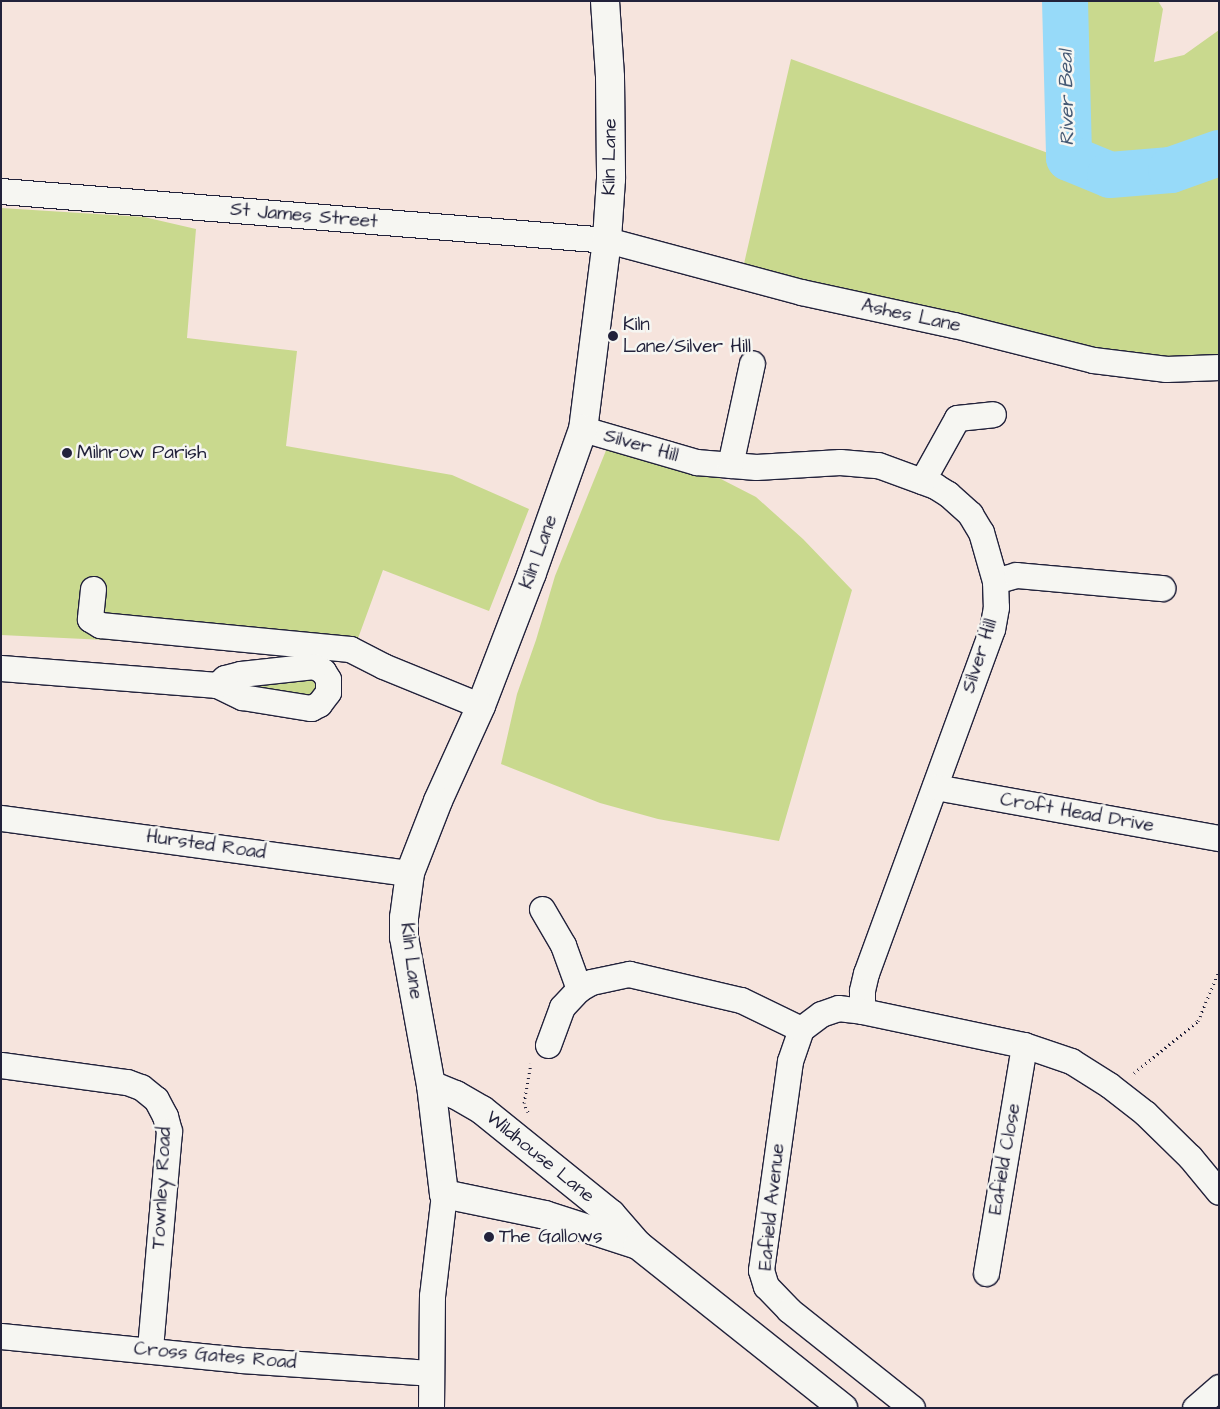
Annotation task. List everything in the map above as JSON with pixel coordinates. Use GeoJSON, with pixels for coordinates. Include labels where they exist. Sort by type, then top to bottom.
{"type":"FeatureCollection","features":[{"type":"Feature","properties":{"kind":"main road","name":"Kiln Lane"},"geometry":{"type":"LineString","coordinates":[[444,1194],[431,1085],[404,937],[404,918],[410,873],[438,801],[481,706],[532,573],[583,429],[607,240],[611,151],[610,76],[605,1]]}},
{"type":"Feature","properties":{"kind":"main road","name":"Wildhouse Lane"},"geometry":{"type":"LineString","coordinates":[[431,1085],[456,1095],[482,1110],[611,1214],[638,1246],[843,1408]]}},
{"type":"Feature","properties":{"kind":"main road","name":"Wildhouse Lane"},"geometry":{"type":"LineString","coordinates":[[444,1194],[545,1215],[638,1246]]}},
{"type":"Feature","properties":{"kind":"street","name":"St James Street"},"geometry":{"type":"LineString","coordinates":[[1,191],[607,240]]}},
{"type":"Feature","properties":{"kind":"street","name":"Ashes Lane"},"geometry":{"type":"LineString","coordinates":[[607,240],[801,292],[954,325],[1093,360],[1166,368],[1219,367]]}},
{"type":"Feature","properties":{"kind":"street"},"geometry":{"type":"LineString","coordinates":[[730,465],[752,363]]}},
{"type":"Feature","properties":{"kind":"street"},"geometry":{"type":"LineString","coordinates":[[922,481],[957,418],[993,414]]}},
{"type":"Feature","properties":{"kind":"street","name":"Silver Hill"},"geometry":{"type":"LineString","coordinates":[[583,429],[696,462],[782,467],[840,462],[878,465],[922,481],[948,494],[970,514],[987,547],[995,581],[996,607],[992,629],[866,973],[862,991],[862,1011]]}},
{"type":"Feature","properties":{"kind":"street"},"geometry":{"type":"LineString","coordinates":[[995,581],[1016,575],[1162,588]]}},
{"type":"Feature","properties":{"kind":"street"},"geometry":{"type":"LineString","coordinates":[[93,589],[90,619],[100,626],[350,648],[383,666],[481,706]]}},
{"type":"Feature","properties":{"kind":"street"},"geometry":{"type":"LineString","coordinates":[[1,668],[217,685]]}},
{"type":"Feature","properties":{"kind":"street","name":"Croft Head Drive"},"geometry":{"type":"LineString","coordinates":[[935,787],[1219,838]]}},
{"type":"Feature","properties":{"kind":"street","name":"Hursted Road"},"geometry":{"type":"LineString","coordinates":[[1,818],[410,873]]}},
{"type":"Feature","properties":{"kind":"street"},"geometry":{"type":"LineString","coordinates":[[542,909],[563,945],[579,989]]}},
{"type":"Feature","properties":{"kind":"street"},"geometry":{"type":"LineString","coordinates":[[550,1038],[562,1007],[579,989],[591,982],[629,974],[741,1000],[800,1029],[810,1020],[829,1010],[838,1008],[862,1011],[1024,1045],[1071,1061],[1115,1089],[1145,1113],[1190,1157],[1219,1192]]}},
{"type":"Feature","properties":{"kind":"street","name":"Eafield Avenue"},"geometry":{"type":"LineString","coordinates":[[800,1029],[790,1061],[761,1270],[766,1286],[789,1310],[912,1408]]}},
{"type":"Feature","properties":{"kind":"street","name":"Eafield Close"},"geometry":{"type":"LineString","coordinates":[[986,1273],[1024,1045]]}},
{"type":"Feature","properties":{"kind":"street","name":"Townley Road"},"geometry":{"type":"LineString","coordinates":[[1,1065],[127,1082],[141,1087],[156,1099],[165,1116],[168,1131],[150,1350]]}},
{"type":"Feature","properties":{"kind":"street"},"geometry":{"type":"LineString","coordinates":[[431,1408],[432,1296],[444,1194]]}},
{"type":"Feature","properties":{"kind":"street","name":"Cross Gates Road"},"geometry":{"type":"LineString","coordinates":[[1,1336],[241,1360],[430,1373]]}},
{"type":"Feature","properties":{"kind":"street"},"geometry":{"type":"LineString","coordinates":[[1194,1408],[1219,1387]]}},
{"type":"Feature","properties":{"kind":"path"},"geometry":{"type":"LineString","coordinates":[[1115,1089],[1198,1021],[1219,971]]}},
{"type":"Feature","properties":{"kind":"path"},"geometry":{"type":"LineString","coordinates":[[531,1122],[524,1103],[532,1062],[538,1044],[550,1038]]}},
{"type":"Feature","properties":{"kind":"green space"},"geometry":{"type":"Polygon","coordinates":[[[1072,1],[1158,1],[1163,9],[1154,62],[1184,55],[1219,30],[1219,142],[1175,158],[1119,165],[1095,159],[1084,142],[1075,108],[1072,1]]]}},
{"type":"Feature","properties":{"kind":"green space"},"geometry":{"type":"Polygon","coordinates":[[[791,59],[1059,157],[1075,179],[1102,194],[1151,191],[1211,177],[1219,172],[1219,362],[1148,361],[743,268],[791,59]]]}},
{"type":"Feature","properties":{"kind":"green space"},"geometry":{"type":"Polygon","coordinates":[[[1,208],[144,217],[196,229],[187,338],[297,351],[286,446],[452,475],[529,509],[489,611],[383,570],[353,652],[1,635],[1,208]]]}},
{"type":"Feature","properties":{"kind":"green space"},"geometry":{"type":"Polygon","coordinates":[[[607,448],[717,477],[756,497],[803,539],[852,590],[779,841],[658,819],[600,803],[501,764],[517,694],[536,640],[555,576],[607,448]]]}},
{"type":"Feature","properties":{"kind":"green space"},"geometry":{"type":"Polygon","coordinates":[[[312,677],[316,687],[313,696],[240,687],[237,682],[312,677]]]}},
{"type":"Feature","properties":{"kind":"waterway","name":"River Beal"},"geometry":{"type":"LineString","coordinates":[[1065,1],[1069,158],[1110,175],[1171,170],[1219,153]]}},
{"type":"Feature","properties":{"kind":"place","name":"Kiln Lane/Silver Hill"},"geometry":{"type":"Point","coordinates":[613,336]}},
{"type":"Feature","properties":{"kind":"place","name":"Milnrow Parish"},"geometry":{"type":"Point","coordinates":[67,453]}},
{"type":"Feature","properties":{"kind":"place","name":"The Gallows"},"geometry":{"type":"Point","coordinates":[489,1237]}}]}
